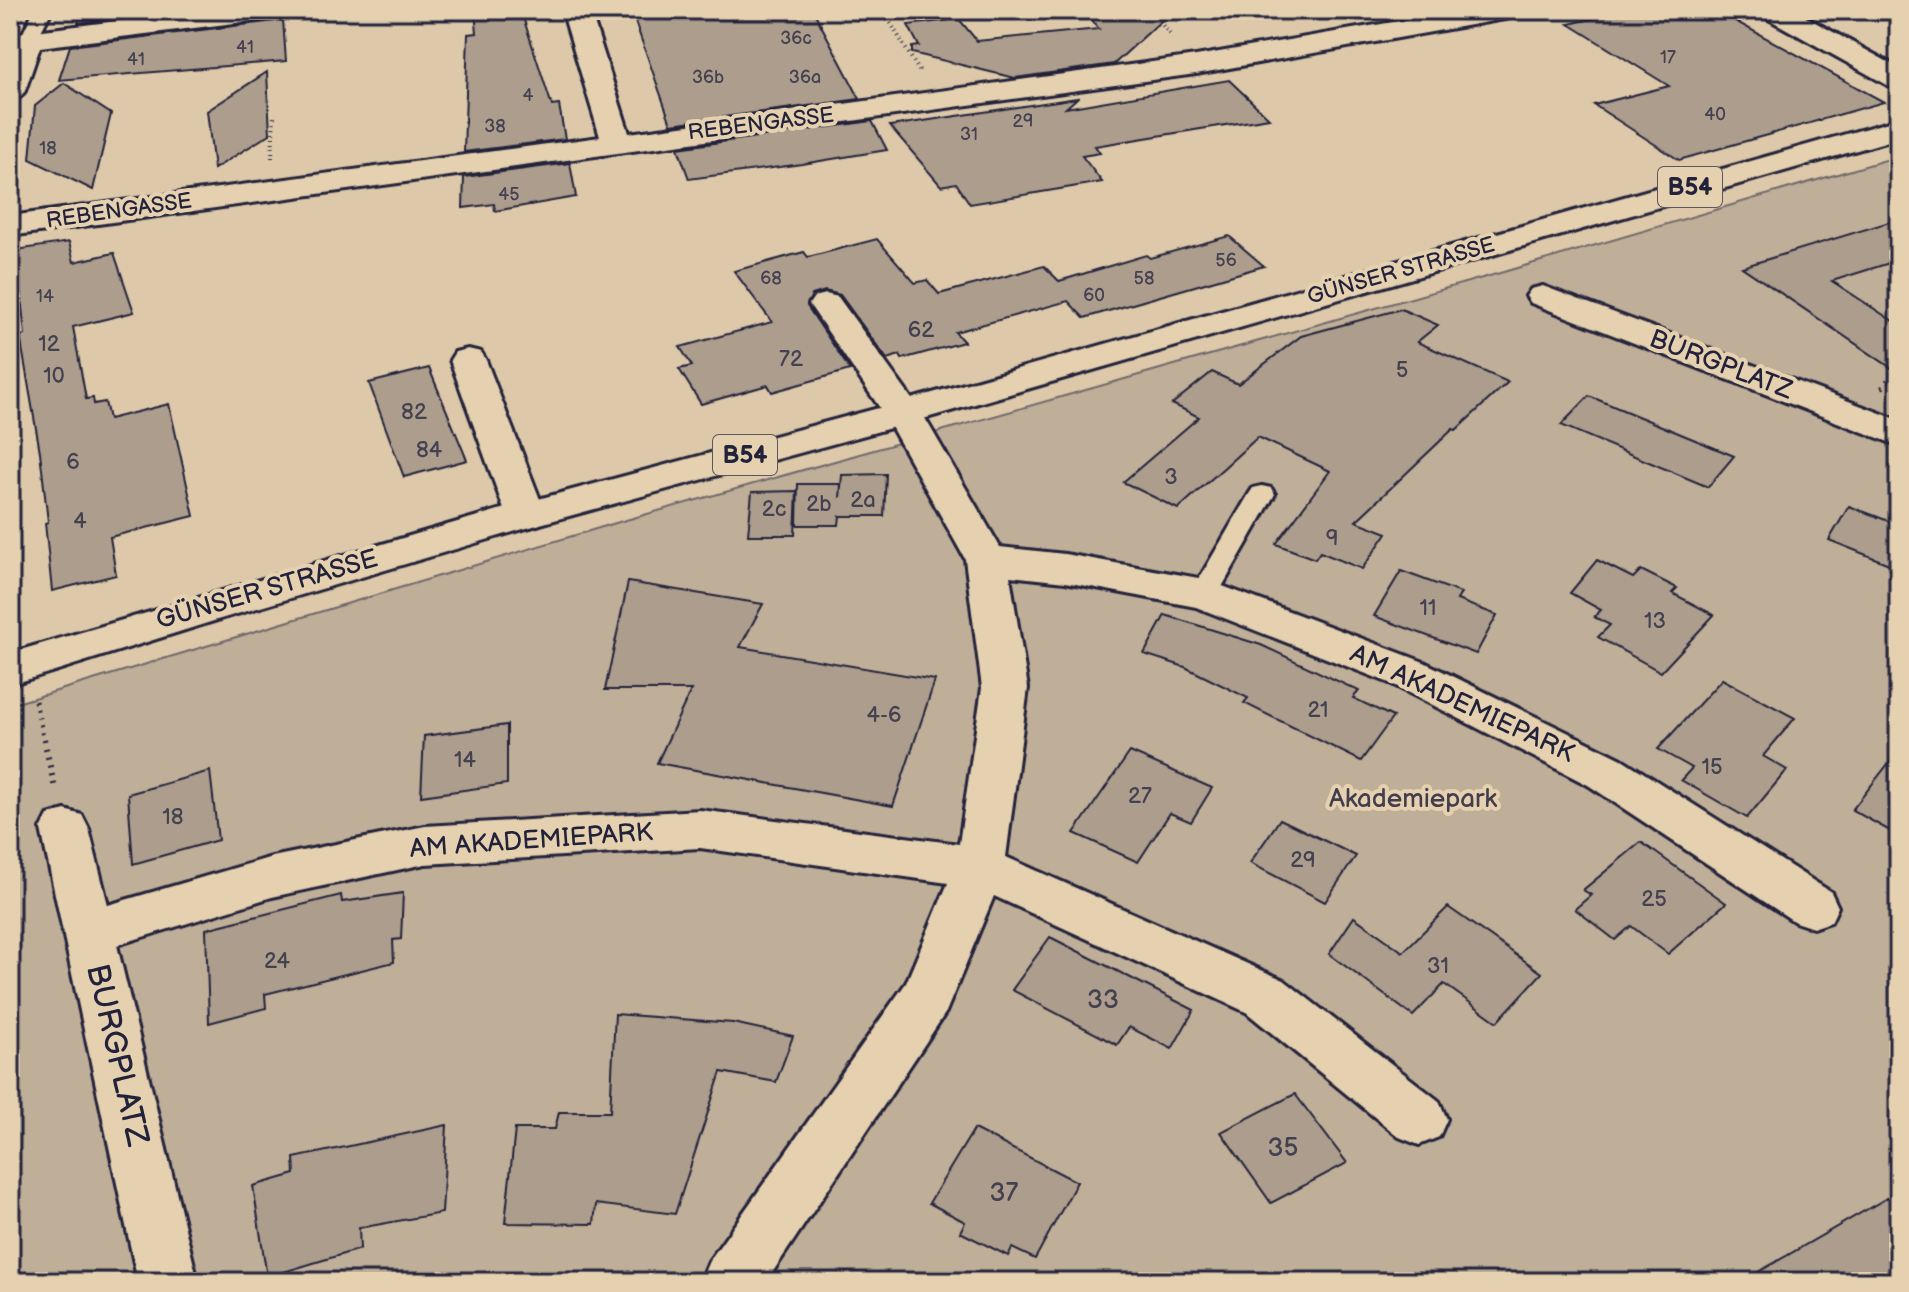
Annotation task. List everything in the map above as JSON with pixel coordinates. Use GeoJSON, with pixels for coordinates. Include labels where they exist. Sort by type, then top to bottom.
{"type":"FeatureCollection","features":[{"type":"Feature","properties":{"kind":"street"},"geometry":{"type":"LineString","coordinates":[[10,91],[20,40],[276,10]]}},
{"type":"Feature","properties":{"kind":"street"},"geometry":{"type":"LineString","coordinates":[[576,10],[617,143]]}},
{"type":"Feature","properties":{"kind":"street","name":"REBENGASSE"},"geometry":{"type":"LineString","coordinates":[[10,226],[1275,53],[1510,10]]}},
{"type":"Feature","properties":{"kind":"street"},"geometry":{"type":"LineString","coordinates":[[1773,10],[1899,80]]}},
{"type":"Feature","properties":{"kind":"street","name":"GÜNSER STRASSE"},"geometry":{"type":"LineString","coordinates":[[21,681],[202,609],[526,515],[903,413],[1899,128]]}},
{"type":"Feature","properties":{"kind":"street","name":"BURGPLATZ"},"geometry":{"type":"LineString","coordinates":[[1543,296],[1899,434]]}},
{"type":"Feature","properties":{"kind":"street"},"geometry":{"type":"LineString","coordinates":[[730,1282],[927,996],[980,867],[1005,688],[986,559],[903,413],[826,304]]}},
{"type":"Feature","properties":{"kind":"street"},"geometry":{"type":"LineString","coordinates":[[468,360],[526,515]]}},
{"type":"Feature","properties":{"kind":"street","name":"AM AKADEMIEPARK"},"geometry":{"type":"LineString","coordinates":[[986,559],[1065,568],[1204,594],[1408,673],[1605,772],[1813,907]]}},
{"type":"Feature","properties":{"kind":"street","name":"BURGPLATZ"},"geometry":{"type":"LineString","coordinates":[[65,829],[168,1282]]}},
{"type":"Feature","properties":{"kind":"street","name":"AM AKADEMIEPARK"},"geometry":{"type":"LineString","coordinates":[[89,932],[272,877],[425,845],[700,829],[980,867],[1265,996],[1419,1119]]}},
{"type":"Feature","properties":{"kind":"lane"},"geometry":{"type":"LineString","coordinates":[[20,40],[43,10]]}},
{"type":"Feature","properties":{"kind":"lane"},"geometry":{"type":"LineString","coordinates":[[1204,594],[1262,494]]}},
{"type":"Feature","properties":{"kind":"path"},"geometry":{"type":"LineString","coordinates":[[883,10],[936,101]]}},
{"type":"Feature","properties":{"kind":"path"},"geometry":{"type":"LineString","coordinates":[[21,681],[65,829]]}},
{"type":"Feature","properties":{"kind":"green space","name":"Akademiepark"},"geometry":{"type":"Polygon","coordinates":[[[1899,156],[1899,1282],[10,1282],[10,705],[619,522],[1507,271],[1899,156]]]}},
{"type":"Feature","properties":{"kind":"building"},"geometry":{"type":"Polygon","coordinates":[[[82,10],[183,10],[78,23],[82,10]]]}},
{"type":"Feature","properties":{"kind":"building"},"geometry":{"type":"Polygon","coordinates":[[[475,10],[515,10],[516,14],[522,14],[552,106],[559,105],[565,139],[464,152],[468,34],[477,33],[475,10]]]}},
{"type":"Feature","properties":{"kind":"building"},"geometry":{"type":"Polygon","coordinates":[[[631,10],[813,10],[860,99],[671,124],[631,10]]]}},
{"type":"Feature","properties":{"kind":"building"},"geometry":{"type":"Polygon","coordinates":[[[1084,10],[1173,10],[1114,64],[1015,78],[912,53],[912,47],[919,46],[908,25],[959,19],[977,41],[1099,29],[1084,10]]]}},
{"type":"Feature","properties":{"kind":"building"},"geometry":{"type":"Polygon","coordinates":[[[1631,10],[1715,10],[1884,102],[1679,160],[1594,105],[1669,86],[1569,24],[1631,10]]]}},
{"type":"Feature","properties":{"kind":"building"},"geometry":{"type":"Polygon","coordinates":[[[283,20],[286,61],[59,80],[70,46],[283,20]]]}},
{"type":"Feature","properties":{"kind":"building"},"geometry":{"type":"Polygon","coordinates":[[[267,72],[270,134],[214,169],[207,111],[267,72]]]}},
{"type":"Feature","properties":{"kind":"building"},"geometry":{"type":"Polygon","coordinates":[[[1229,80],[1269,118],[1095,146],[1100,153],[1082,156],[1102,182],[970,204],[956,183],[941,186],[890,126],[1077,98],[1066,108],[1229,80]]]}},
{"type":"Feature","properties":{"kind":"building"},"geometry":{"type":"Polygon","coordinates":[[[64,83],[111,114],[93,190],[30,159],[35,106],[64,83]]]}},
{"type":"Feature","properties":{"kind":"building"},"geometry":{"type":"Polygon","coordinates":[[[872,121],[887,150],[802,164],[689,179],[678,148],[872,121]]]}},
{"type":"Feature","properties":{"kind":"building"},"geometry":{"type":"Polygon","coordinates":[[[570,163],[576,197],[495,211],[494,204],[463,208],[464,177],[570,163]]]}},
{"type":"Feature","properties":{"kind":"building"},"geometry":{"type":"Polygon","coordinates":[[[1899,219],[1899,260],[1832,281],[1899,325],[1899,373],[1742,267],[1899,219]]]}},
{"type":"Feature","properties":{"kind":"building"},"geometry":{"type":"Polygon","coordinates":[[[1229,236],[1264,266],[1084,318],[1068,301],[955,332],[964,342],[902,359],[900,355],[887,359],[840,295],[825,291],[812,295],[807,306],[850,370],[772,392],[768,385],[701,404],[679,369],[692,366],[680,347],[772,322],[734,271],[804,252],[808,257],[877,239],[915,283],[927,280],[939,294],[1044,266],[1059,281],[1146,255],[1150,258],[1229,236]]]}},
{"type":"Feature","properties":{"kind":"building"},"geometry":{"type":"Polygon","coordinates":[[[69,242],[74,262],[114,253],[134,312],[73,327],[86,399],[93,398],[94,404],[105,402],[109,419],[169,404],[194,516],[110,537],[116,575],[52,591],[40,452],[20,336],[25,335],[16,250],[69,242]]]}},
{"type":"Feature","properties":{"kind":"building"},"geometry":{"type":"Polygon","coordinates":[[[1401,309],[1438,325],[1417,342],[1508,382],[1456,430],[1453,429],[1356,521],[1387,533],[1362,569],[1320,552],[1315,559],[1276,544],[1330,471],[1258,437],[1178,509],[1123,482],[1199,417],[1172,404],[1212,372],[1238,384],[1301,336],[1401,309]]]}},
{"type":"Feature","properties":{"kind":"building"},"geometry":{"type":"Polygon","coordinates":[[[429,368],[467,460],[404,477],[369,383],[429,368]]]}},
{"type":"Feature","properties":{"kind":"building"},"geometry":{"type":"Polygon","coordinates":[[[1589,396],[1734,456],[1708,487],[1561,425],[1589,396]]]}},
{"type":"Feature","properties":{"kind":"building"},"geometry":{"type":"Polygon","coordinates":[[[886,474],[884,516],[840,516],[839,525],[797,525],[798,484],[841,484],[840,498],[842,475],[886,474]]]}},
{"type":"Feature","properties":{"kind":"building"},"geometry":{"type":"Polygon","coordinates":[[[797,491],[795,535],[748,535],[752,492],[797,491]]]}},
{"type":"Feature","properties":{"kind":"building"},"geometry":{"type":"Polygon","coordinates":[[[1849,506],[1899,525],[1899,568],[1829,540],[1849,506]]]}},
{"type":"Feature","properties":{"kind":"building"},"geometry":{"type":"Polygon","coordinates":[[[1597,560],[1633,578],[1641,570],[1677,588],[1672,593],[1714,615],[1661,672],[1598,637],[1610,625],[1594,617],[1601,610],[1570,593],[1597,560]]]}},
{"type":"Feature","properties":{"kind":"building"},"geometry":{"type":"Polygon","coordinates":[[[1401,571],[1461,593],[1457,600],[1497,615],[1476,654],[1374,616],[1401,571]]]}},
{"type":"Feature","properties":{"kind":"building"},"geometry":{"type":"Polygon","coordinates":[[[628,582],[763,604],[740,647],[935,680],[893,806],[657,763],[691,690],[605,690],[628,582]]]}},
{"type":"Feature","properties":{"kind":"building"},"geometry":{"type":"Polygon","coordinates":[[[1165,615],[1261,645],[1359,691],[1353,698],[1393,717],[1361,761],[1244,703],[1248,698],[1185,667],[1144,654],[1165,615]]]}},
{"type":"Feature","properties":{"kind":"building"},"geometry":{"type":"Polygon","coordinates":[[[1722,679],[1795,718],[1763,756],[1787,770],[1747,818],[1681,780],[1692,768],[1658,749],[1722,679]]]}},
{"type":"Feature","properties":{"kind":"building"},"geometry":{"type":"Polygon","coordinates":[[[507,725],[507,784],[421,796],[424,736],[507,725]]]}},
{"type":"Feature","properties":{"kind":"building"},"geometry":{"type":"Polygon","coordinates":[[[1899,750],[1899,836],[1852,810],[1899,750]]]}},
{"type":"Feature","properties":{"kind":"building"},"geometry":{"type":"Polygon","coordinates":[[[1130,752],[1212,788],[1191,822],[1170,813],[1138,862],[1074,833],[1130,752]]]}},
{"type":"Feature","properties":{"kind":"building"},"geometry":{"type":"Polygon","coordinates":[[[210,771],[218,840],[133,864],[128,794],[210,771]]]}},
{"type":"Feature","properties":{"kind":"building"},"geometry":{"type":"Polygon","coordinates":[[[1280,819],[1356,856],[1325,902],[1250,863],[1280,819]]]}},
{"type":"Feature","properties":{"kind":"building"},"geometry":{"type":"Polygon","coordinates":[[[1641,842],[1726,903],[1668,954],[1631,926],[1615,940],[1575,909],[1591,895],[1583,890],[1641,842]]]}},
{"type":"Feature","properties":{"kind":"building"},"geometry":{"type":"Polygon","coordinates":[[[403,893],[401,939],[393,940],[394,962],[265,994],[266,1008],[209,1023],[206,929],[341,895],[342,902],[403,893]]]}},
{"type":"Feature","properties":{"kind":"building"},"geometry":{"type":"Polygon","coordinates":[[[1448,907],[1542,973],[1497,1022],[1444,984],[1413,1016],[1329,954],[1354,917],[1403,952],[1448,907]]]}},
{"type":"Feature","properties":{"kind":"building"},"geometry":{"type":"Polygon","coordinates":[[[1050,937],[1194,1010],[1172,1049],[1129,1027],[1117,1045],[1012,990],[1050,937]]]}},
{"type":"Feature","properties":{"kind":"building"},"geometry":{"type":"Polygon","coordinates":[[[615,1014],[733,1023],[793,1036],[776,1082],[721,1072],[675,1214],[596,1204],[594,1224],[505,1223],[515,1129],[555,1129],[559,1112],[610,1112],[615,1014]]]}},
{"type":"Feature","properties":{"kind":"building"},"geometry":{"type":"Polygon","coordinates":[[[1295,1094],[1347,1163],[1271,1203],[1221,1132],[1295,1094]]]}},
{"type":"Feature","properties":{"kind":"building"},"geometry":{"type":"Polygon","coordinates":[[[447,1125],[442,1213],[359,1228],[360,1249],[267,1277],[253,1186],[295,1174],[294,1158],[447,1125]]]}},
{"type":"Feature","properties":{"kind":"building"},"geometry":{"type":"Polygon","coordinates":[[[974,1129],[1077,1182],[1035,1259],[1012,1248],[1008,1256],[960,1232],[965,1222],[929,1203],[974,1129]]]}},
{"type":"Feature","properties":{"kind":"building"},"geometry":{"type":"Polygon","coordinates":[[[1899,1191],[1899,1282],[1741,1282],[1899,1191]]]}}]}
